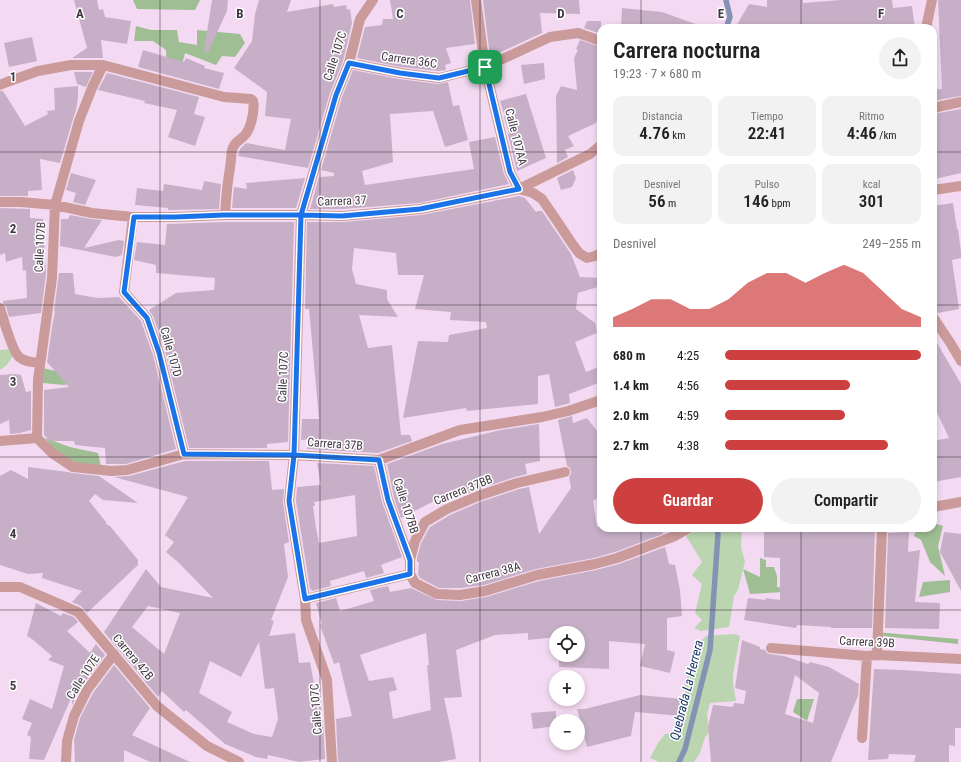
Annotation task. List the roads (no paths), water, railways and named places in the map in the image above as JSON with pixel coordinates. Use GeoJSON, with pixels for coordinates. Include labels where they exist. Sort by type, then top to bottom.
{"type":"FeatureCollection","features":[{"type":"Feature","properties":{"kind":"street","name":"Calle 107C"},"geometry":{"type":"LineString","coordinates":[[332,762],[327,680],[306,620],[305,599],[289,501],[294,455],[301,215],[336,95],[349,63],[360,19],[373,0]]}},
{"type":"Feature","properties":{"kind":"street","name":"Calle 107AA"},"geometry":{"type":"LineString","coordinates":[[476,0],[485,67],[510,172],[519,189]]}},
{"type":"Feature","properties":{"kind":"street"},"geometry":{"type":"LineString","coordinates":[[927,24],[932,0]]}},
{"type":"Feature","properties":{"kind":"street","name":"Carrera 36C"},"geometry":{"type":"LineString","coordinates":[[349,63],[400,73],[439,78],[485,67],[550,37],[578,33],[597,40]]}},
{"type":"Feature","properties":{"kind":"street"},"geometry":{"type":"LineString","coordinates":[[0,85],[38,71],[71,65],[103,65],[218,96],[251,99],[254,106],[248,132],[235,143],[232,148],[224,215]]}},
{"type":"Feature","properties":{"kind":"street","name":"Calle 107B"},"geometry":{"type":"LineString","coordinates":[[37,438],[38,380],[52,278],[56,205],[79,121],[103,65]]}},
{"type":"Feature","properties":{"kind":"street"},"geometry":{"type":"LineString","coordinates":[[937,107],[961,102]]}},
{"type":"Feature","properties":{"kind":"street","name":"Carrera 37"},"geometry":{"type":"LineString","coordinates":[[0,202],[56,205],[92,213],[134,217],[224,215],[342,216],[420,209],[519,189],[590,154],[597,148]]}},
{"type":"Feature","properties":{"kind":"street"},"geometry":{"type":"LineString","coordinates":[[937,189],[961,186]]}},
{"type":"Feature","properties":{"kind":"street"},"geometry":{"type":"LineString","coordinates":[[519,189],[532,193],[542,199],[579,253],[587,258],[597,255]]}},
{"type":"Feature","properties":{"kind":"street","name":"Calle 107D"},"geometry":{"type":"LineString","coordinates":[[134,217],[124,292],[147,318],[159,353],[184,454]]}},
{"type":"Feature","properties":{"kind":"street"},"geometry":{"type":"LineString","coordinates":[[0,308],[7,332],[18,357],[26,362],[40,363]]}},
{"type":"Feature","properties":{"kind":"street"},"geometry":{"type":"LineString","coordinates":[[937,321],[956,342],[961,362]]}},
{"type":"Feature","properties":{"kind":"street","name":"Carrera 37B"},"geometry":{"type":"LineString","coordinates":[[37,438],[52,453],[73,468],[111,471],[127,470],[184,454],[294,455],[379,460],[460,430],[542,417],[568,411],[597,401]]}},
{"type":"Feature","properties":{"kind":"street"},"geometry":{"type":"LineString","coordinates":[[0,441],[37,438]]}},
{"type":"Feature","properties":{"kind":"street","name":"Calle 107BB"},"geometry":{"type":"LineString","coordinates":[[379,460],[388,500],[410,560]]}},
{"type":"Feature","properties":{"kind":"street","name":"Carrera 37BB"},"geometry":{"type":"LineString","coordinates":[[410,574],[410,560],[415,541],[425,522],[447,509],[478,496],[516,483],[565,472]]}},
{"type":"Feature","properties":{"kind":"street"},"geometry":{"type":"LineString","coordinates":[[937,505],[961,502]]}},
{"type":"Feature","properties":{"kind":"street","name":"Carrera 38A"},"geometry":{"type":"LineString","coordinates":[[410,574],[415,583],[437,594],[460,595],[485,591],[537,575],[595,564],[617,558],[682,532]]}},
{"type":"Feature","properties":{"kind":"street"},"geometry":{"type":"LineString","coordinates":[[862,738],[872,655],[882,532]]}},
{"type":"Feature","properties":{"kind":"street"},"geometry":{"type":"LineString","coordinates":[[305,599],[410,574]]}},
{"type":"Feature","properties":{"kind":"street","name":"Carrera 42B"},"geometry":{"type":"LineString","coordinates":[[0,588],[20,587],[78,612],[157,706],[207,746],[239,762]]}},
{"type":"Feature","properties":{"kind":"street","name":"Carrera 39B"},"geometry":{"type":"LineString","coordinates":[[771,648],[961,659]]}},
{"type":"Feature","properties":{"kind":"street","name":"Calle 107E"},"geometry":{"type":"LineString","coordinates":[[66,762],[67,741],[74,716],[87,690],[114,654]]}},
{"type":"Feature","properties":{"kind":"waterway","name":"Quebrada La Herrera"},"geometry":{"type":"LineString","coordinates":[[726,0],[730,17],[727,24]]}},
{"type":"Feature","properties":{"kind":"waterway","name":"Quebrada La Herrera"},"geometry":{"type":"LineString","coordinates":[[679,762],[685,749],[710,650],[717,532]]}}]}
